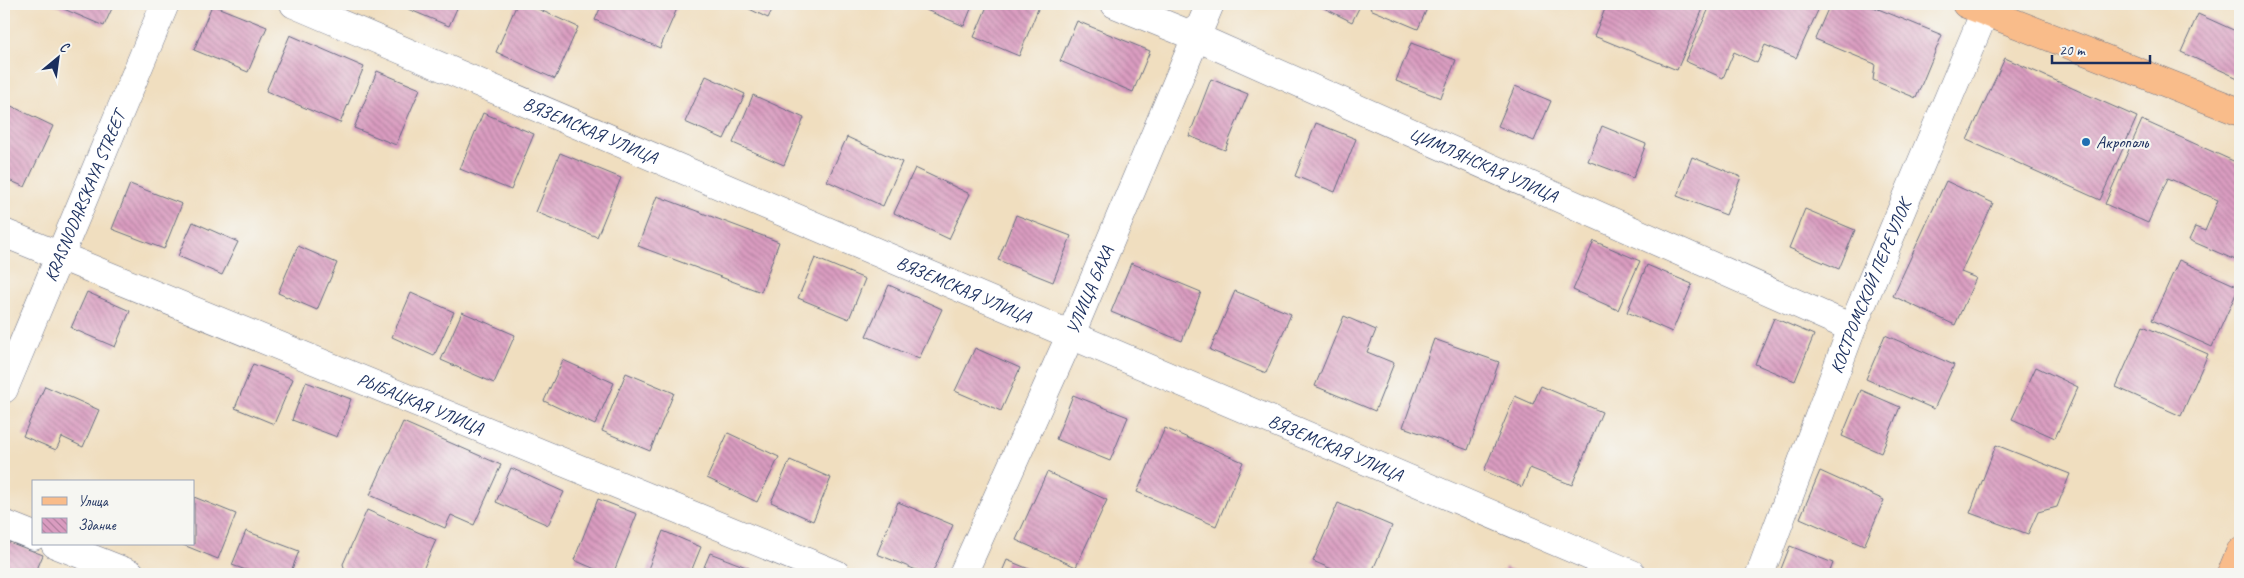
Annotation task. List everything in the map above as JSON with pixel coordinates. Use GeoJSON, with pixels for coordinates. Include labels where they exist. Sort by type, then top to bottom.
{"type":"FeatureCollection","features":[{"type":"Feature","properties":{"kind":"main road"},"geometry":{"type":"LineString","coordinates":[[1980,6],[2240,112]]}},
{"type":"Feature","properties":{"kind":"main road"},"geometry":{"type":"LineString","coordinates":[[2231,574],[2240,552]]}},
{"type":"Feature","properties":{"kind":"street","name":"KRASNODARSKAYA STREET"},"geometry":{"type":"LineString","coordinates":[[4,389],[165,4]]}},
{"type":"Feature","properties":{"kind":"street","name":"ВЯЗЕМСКАЯ УЛИЦА"},"geometry":{"type":"LineString","coordinates":[[294,4],[1632,574]]}},
{"type":"Feature","properties":{"kind":"street","name":"ЦИМЛЯНСКАЯ УЛИЦА"},"geometry":{"type":"LineString","coordinates":[[1115,4],[1196,37],[1852,328]]}},
{"type":"Feature","properties":{"kind":"street","name":"УЛИЦА БАХА"},"geometry":{"type":"LineString","coordinates":[[963,574],[1072,334],[1210,4]]}},
{"type":"Feature","properties":{"kind":"street","name":"КОСТРОМСКОЙ ПЕРЕУЛОК"},"geometry":{"type":"LineString","coordinates":[[1760,574],[1852,328],[1980,6]]}},
{"type":"Feature","properties":{"kind":"street","name":"РЫБАЦКАЯ УЛИЦА"},"geometry":{"type":"LineString","coordinates":[[4,233],[836,574]]}},
{"type":"Feature","properties":{"kind":"street"},"geometry":{"type":"LineString","coordinates":[[4,524],[32,535]]}},
{"type":"Feature","properties":{"kind":"street"},"geometry":{"type":"LineString","coordinates":[[60,546],[131,574]]}},
{"type":"Feature","properties":{"kind":"building"},"geometry":{"type":"Polygon","coordinates":[[[52,4],[114,4],[104,26],[52,4]]]}},
{"type":"Feature","properties":{"kind":"building"},"geometry":{"type":"Polygon","coordinates":[[[410,4],[459,4],[449,26],[408,9],[410,4]]]}},
{"type":"Feature","properties":{"kind":"building"},"geometry":{"type":"Polygon","coordinates":[[[517,4],[527,4],[578,27],[555,79],[496,52],[517,4]]]}},
{"type":"Feature","properties":{"kind":"building"},"geometry":{"type":"Polygon","coordinates":[[[602,4],[679,4],[660,48],[595,20],[602,4]]]}},
{"type":"Feature","properties":{"kind":"building"},"geometry":{"type":"Polygon","coordinates":[[[739,4],[775,4],[768,18],[739,4]]]}},
{"type":"Feature","properties":{"kind":"building"},"geometry":{"type":"Polygon","coordinates":[[[929,4],[973,4],[964,26],[926,10],[929,4]]]}},
{"type":"Feature","properties":{"kind":"building"},"geometry":{"type":"Polygon","coordinates":[[[988,4],[1040,4],[1019,56],[974,37],[988,4]]]}},
{"type":"Feature","properties":{"kind":"building"},"geometry":{"type":"Polygon","coordinates":[[[1316,4],[1361,4],[1352,22],[1316,4]]]}},
{"type":"Feature","properties":{"kind":"building"},"geometry":{"type":"Polygon","coordinates":[[[1373,4],[1429,4],[1418,29],[1370,9],[1373,4]]]}},
{"type":"Feature","properties":{"kind":"building"},"geometry":{"type":"Polygon","coordinates":[[[1607,4],[1705,4],[1677,70],[1594,36],[1607,4]]]}},
{"type":"Feature","properties":{"kind":"building"},"geometry":{"type":"Polygon","coordinates":[[[1711,4],[1821,4],[1796,58],[1765,45],[1757,63],[1734,52],[1723,78],[1685,61],[1711,4]]]}},
{"type":"Feature","properties":{"kind":"building"},"geometry":{"type":"Polygon","coordinates":[[[1830,4],[1866,4],[1942,35],[1916,98],[1873,80],[1875,64],[1815,39],[1830,4]]]}},
{"type":"Feature","properties":{"kind":"building"},"geometry":{"type":"Polygon","coordinates":[[[212,5],[267,27],[248,72],[194,50],[212,5]]]}},
{"type":"Feature","properties":{"kind":"building"},"geometry":{"type":"Polygon","coordinates":[[[2198,14],[2240,33],[2240,79],[2181,52],[2198,14]]]}},
{"type":"Feature","properties":{"kind":"building"},"geometry":{"type":"Polygon","coordinates":[[[1077,21],[1150,51],[1133,92],[1060,61],[1077,21]]]}},
{"type":"Feature","properties":{"kind":"building"},"geometry":{"type":"Polygon","coordinates":[[[290,35],[364,67],[340,123],[266,91],[290,35]]]}},
{"type":"Feature","properties":{"kind":"building"},"geometry":{"type":"Polygon","coordinates":[[[1411,43],[1456,60],[1441,98],[1396,81],[1411,43]]]}},
{"type":"Feature","properties":{"kind":"building"},"geometry":{"type":"Polygon","coordinates":[[[2005,58],[2137,117],[2100,200],[1967,140],[2005,58]]]}},
{"type":"Feature","properties":{"kind":"building"},"geometry":{"type":"Polygon","coordinates":[[[377,71],[420,89],[396,145],[354,128],[377,71]]]}},
{"type":"Feature","properties":{"kind":"building"},"geometry":{"type":"Polygon","coordinates":[[[706,76],[745,94],[724,139],[685,122],[706,76]]]}},
{"type":"Feature","properties":{"kind":"building"},"geometry":{"type":"Polygon","coordinates":[[[1211,79],[1248,94],[1225,150],[1189,136],[1211,79]]]}},
{"type":"Feature","properties":{"kind":"building"},"geometry":{"type":"Polygon","coordinates":[[[1515,86],[1551,101],[1534,141],[1498,126],[1515,86]]]}},
{"type":"Feature","properties":{"kind":"building"},"geometry":{"type":"Polygon","coordinates":[[[753,95],[804,118],[784,165],[733,143],[753,95]]]}},
{"type":"Feature","properties":{"kind":"building"},"geometry":{"type":"Polygon","coordinates":[[[5,103],[53,126],[25,187],[4,178],[5,103]]]}},
{"type":"Feature","properties":{"kind":"building"},"geometry":{"type":"Polygon","coordinates":[[[483,113],[534,134],[511,190],[460,169],[483,113]]]}},
{"type":"Feature","properties":{"kind":"building"},"geometry":{"type":"Polygon","coordinates":[[[2142,120],[2240,164],[2240,262],[2189,240],[2195,227],[2205,231],[2218,200],[2168,178],[2148,223],[2105,204],[2142,120]]]}},
{"type":"Feature","properties":{"kind":"building"},"geometry":{"type":"Polygon","coordinates":[[[1316,123],[1356,139],[1335,192],[1295,176],[1316,123]]]}},
{"type":"Feature","properties":{"kind":"building"},"geometry":{"type":"Polygon","coordinates":[[[1602,126],[1646,144],[1633,178],[1588,161],[1602,126]]]}},
{"type":"Feature","properties":{"kind":"building"},"geometry":{"type":"Polygon","coordinates":[[[847,137],[902,162],[883,206],[827,181],[847,137]]]}},
{"type":"Feature","properties":{"kind":"building"},"geometry":{"type":"Polygon","coordinates":[[[560,153],[621,178],[597,237],[536,212],[560,153]]]}},
{"type":"Feature","properties":{"kind":"building"},"geometry":{"type":"Polygon","coordinates":[[[1692,157],[1741,177],[1726,215],[1677,196],[1692,157]]]}},
{"type":"Feature","properties":{"kind":"building"},"geometry":{"type":"Polygon","coordinates":[[[915,168],[970,194],[949,239],[894,213],[915,168]]]}},
{"type":"Feature","properties":{"kind":"building"},"geometry":{"type":"Polygon","coordinates":[[[1946,181],[1993,203],[1961,272],[1976,278],[1955,325],[1893,296],[1946,181]]]}},
{"type":"Feature","properties":{"kind":"building"},"geometry":{"type":"Polygon","coordinates":[[[130,184],[182,204],[164,249],[112,229],[130,184]]]}},
{"type":"Feature","properties":{"kind":"building"},"geometry":{"type":"Polygon","coordinates":[[[657,196],[779,242],[761,292],[638,246],[657,196]]]}},
{"type":"Feature","properties":{"kind":"building"},"geometry":{"type":"Polygon","coordinates":[[[1805,209],[1855,230],[1839,269],[1789,248],[1805,209]]]}},
{"type":"Feature","properties":{"kind":"building"},"geometry":{"type":"Polygon","coordinates":[[[1016,215],[1071,236],[1053,282],[998,260],[1016,215]]]}},
{"type":"Feature","properties":{"kind":"building"},"geometry":{"type":"Polygon","coordinates":[[[193,222],[238,242],[222,275],[178,256],[193,222]]]}},
{"type":"Feature","properties":{"kind":"building"},"geometry":{"type":"Polygon","coordinates":[[[1594,241],[1640,261],[1618,310],[1573,290],[1594,241]]]}},
{"type":"Feature","properties":{"kind":"building"},"geometry":{"type":"Polygon","coordinates":[[[298,246],[337,263],[317,310],[278,293],[298,246]]]}},
{"type":"Feature","properties":{"kind":"building"},"geometry":{"type":"Polygon","coordinates":[[[4,249],[10,252],[4,265],[4,249]]]}},
{"type":"Feature","properties":{"kind":"building"},"geometry":{"type":"Polygon","coordinates":[[[815,258],[865,279],[849,319],[798,298],[815,258]]]}},
{"type":"Feature","properties":{"kind":"building"},"geometry":{"type":"Polygon","coordinates":[[[2179,260],[2239,287],[2212,347],[2152,320],[2179,260]]]}},
{"type":"Feature","properties":{"kind":"building"},"geometry":{"type":"Polygon","coordinates":[[[1131,263],[1201,292],[1182,341],[1111,312],[1131,263]]]}},
{"type":"Feature","properties":{"kind":"building"},"geometry":{"type":"Polygon","coordinates":[[[1647,265],[1692,284],[1672,332],[1627,312],[1647,265]]]}},
{"type":"Feature","properties":{"kind":"building"},"geometry":{"type":"Polygon","coordinates":[[[889,285],[942,309],[919,359],[866,336],[889,285]]]}},
{"type":"Feature","properties":{"kind":"building"},"geometry":{"type":"Polygon","coordinates":[[[1235,291],[1291,314],[1266,373],[1210,350],[1235,291]]]}},
{"type":"Feature","properties":{"kind":"building"},"geometry":{"type":"Polygon","coordinates":[[[87,292],[130,311],[115,347],[71,328],[87,292]]]}},
{"type":"Feature","properties":{"kind":"building"},"geometry":{"type":"Polygon","coordinates":[[[411,293],[454,312],[434,356],[392,337],[411,293]]]}},
{"type":"Feature","properties":{"kind":"building"},"geometry":{"type":"Polygon","coordinates":[[[462,312],[515,335],[494,383],[441,360],[462,312]]]}},
{"type":"Feature","properties":{"kind":"building"},"geometry":{"type":"Polygon","coordinates":[[[1344,316],[1376,330],[1367,352],[1394,363],[1375,411],[1315,386],[1344,316]]]}},
{"type":"Feature","properties":{"kind":"building"},"geometry":{"type":"Polygon","coordinates":[[[1774,318],[1814,335],[1795,381],[1755,364],[1774,318]]]}},
{"type":"Feature","properties":{"kind":"building"},"geometry":{"type":"Polygon","coordinates":[[[2143,326],[2208,354],[2181,416],[2116,387],[2143,326]]]}},
{"type":"Feature","properties":{"kind":"building"},"geometry":{"type":"Polygon","coordinates":[[[1885,335],[1954,365],[1934,409],[1866,379],[1885,335]]]}},
{"type":"Feature","properties":{"kind":"building"},"geometry":{"type":"Polygon","coordinates":[[[1434,339],[1499,362],[1468,450],[1403,427],[1434,339]]]}},
{"type":"Feature","properties":{"kind":"building"},"geometry":{"type":"Polygon","coordinates":[[[975,348],[1020,368],[1001,411],[955,391],[975,348]]]}},
{"type":"Feature","properties":{"kind":"building"},"geometry":{"type":"Polygon","coordinates":[[[563,360],[614,383],[595,425],[544,401],[563,360]]]}},
{"type":"Feature","properties":{"kind":"building"},"geometry":{"type":"Polygon","coordinates":[[[253,364],[293,379],[274,424],[235,408],[253,364]]]}},
{"type":"Feature","properties":{"kind":"building"},"geometry":{"type":"Polygon","coordinates":[[[2036,367],[2078,387],[2055,438],[2012,419],[2036,367]]]}},
{"type":"Feature","properties":{"kind":"building"},"geometry":{"type":"Polygon","coordinates":[[[626,373],[674,393],[650,451],[602,431],[626,373]]]}},
{"type":"Feature","properties":{"kind":"building"},"geometry":{"type":"Polygon","coordinates":[[[306,382],[351,399],[337,437],[292,420],[306,382]]]}},
{"type":"Feature","properties":{"kind":"building"},"geometry":{"type":"Polygon","coordinates":[[[45,386],[99,410],[83,447],[62,437],[56,450],[23,436],[45,386]]]}},
{"type":"Feature","properties":{"kind":"building"},"geometry":{"type":"Polygon","coordinates":[[[1541,386],[1602,412],[1572,485],[1530,468],[1522,487],[1484,471],[1515,396],[1533,404],[1541,386]]]}},
{"type":"Feature","properties":{"kind":"building"},"geometry":{"type":"Polygon","coordinates":[[[1861,390],[1900,407],[1881,453],[1842,436],[1861,390]]]}},
{"type":"Feature","properties":{"kind":"building"},"geometry":{"type":"Polygon","coordinates":[[[1073,395],[1128,417],[1110,461],[1056,439],[1073,395]]]}},
{"type":"Feature","properties":{"kind":"building"},"geometry":{"type":"Polygon","coordinates":[[[403,422],[501,465],[474,525],[451,515],[445,528],[370,495],[403,422]]]}},
{"type":"Feature","properties":{"kind":"building"},"geometry":{"type":"Polygon","coordinates":[[[1165,428],[1243,462],[1216,526],[1137,492],[1165,428]]]}},
{"type":"Feature","properties":{"kind":"building"},"geometry":{"type":"Polygon","coordinates":[[[728,433],[779,457],[757,502],[707,478],[728,433]]]}},
{"type":"Feature","properties":{"kind":"building"},"geometry":{"type":"Polygon","coordinates":[[[1996,445],[2070,474],[2057,507],[2038,512],[2028,534],[1970,513],[1996,445]]]}},
{"type":"Feature","properties":{"kind":"building"},"geometry":{"type":"Polygon","coordinates":[[[790,460],[831,478],[813,521],[771,502],[790,460]]]}},
{"type":"Feature","properties":{"kind":"building"},"geometry":{"type":"Polygon","coordinates":[[[511,468],[564,492],[548,525],[496,502],[511,468]]]}},
{"type":"Feature","properties":{"kind":"building"},"geometry":{"type":"Polygon","coordinates":[[[1820,471],[1884,500],[1864,546],[1800,518],[1820,471]]]}},
{"type":"Feature","properties":{"kind":"building"},"geometry":{"type":"Polygon","coordinates":[[[1047,472],[1107,500],[1076,567],[1016,540],[1047,472]]]}},
{"type":"Feature","properties":{"kind":"building"},"geometry":{"type":"Polygon","coordinates":[[[195,497],[236,514],[218,559],[186,546],[195,546],[195,497]]]}},
{"type":"Feature","properties":{"kind":"building"},"geometry":{"type":"Polygon","coordinates":[[[598,499],[637,514],[613,574],[607,574],[574,560],[598,499]]]}},
{"type":"Feature","properties":{"kind":"building"},"geometry":{"type":"Polygon","coordinates":[[[898,502],[953,525],[932,574],[926,574],[877,554],[898,502]]]}},
{"type":"Feature","properties":{"kind":"building"},"geometry":{"type":"Polygon","coordinates":[[[1338,503],[1392,526],[1371,574],[1343,574],[1313,561],[1338,503]]]}},
{"type":"Feature","properties":{"kind":"building"},"geometry":{"type":"Polygon","coordinates":[[[367,510],[436,540],[421,574],[346,574],[343,564],[367,510]]]}},
{"type":"Feature","properties":{"kind":"building"},"geometry":{"type":"Polygon","coordinates":[[[246,531],[299,551],[290,574],[257,574],[232,565],[246,531]]]}},
{"type":"Feature","properties":{"kind":"building"},"geometry":{"type":"Polygon","coordinates":[[[663,531],[701,547],[690,574],[646,574],[663,531]]]}},
{"type":"Feature","properties":{"kind":"building"},"geometry":{"type":"Polygon","coordinates":[[[4,540],[43,555],[35,574],[4,574],[4,540]]]}},
{"type":"Feature","properties":{"kind":"building"},"geometry":{"type":"Polygon","coordinates":[[[1790,546],[1833,563],[1829,574],[1779,574],[1790,546]]]}},
{"type":"Feature","properties":{"kind":"building"},"geometry":{"type":"Polygon","coordinates":[[[710,553],[764,574],[701,574],[710,553]]]}},
{"type":"Feature","properties":{"kind":"building"},"geometry":{"type":"Polygon","coordinates":[[[1007,560],[1041,574],[1001,574],[1007,560]]]}},
{"type":"Feature","properties":{"kind":"building"},"geometry":{"type":"Polygon","coordinates":[[[1505,567],[1523,574],[1502,574],[1505,567]]]}},
{"type":"Feature","properties":{"kind":"place","name":"Акрополь"},"geometry":{"type":"Point","coordinates":[2086,142]}}]}
